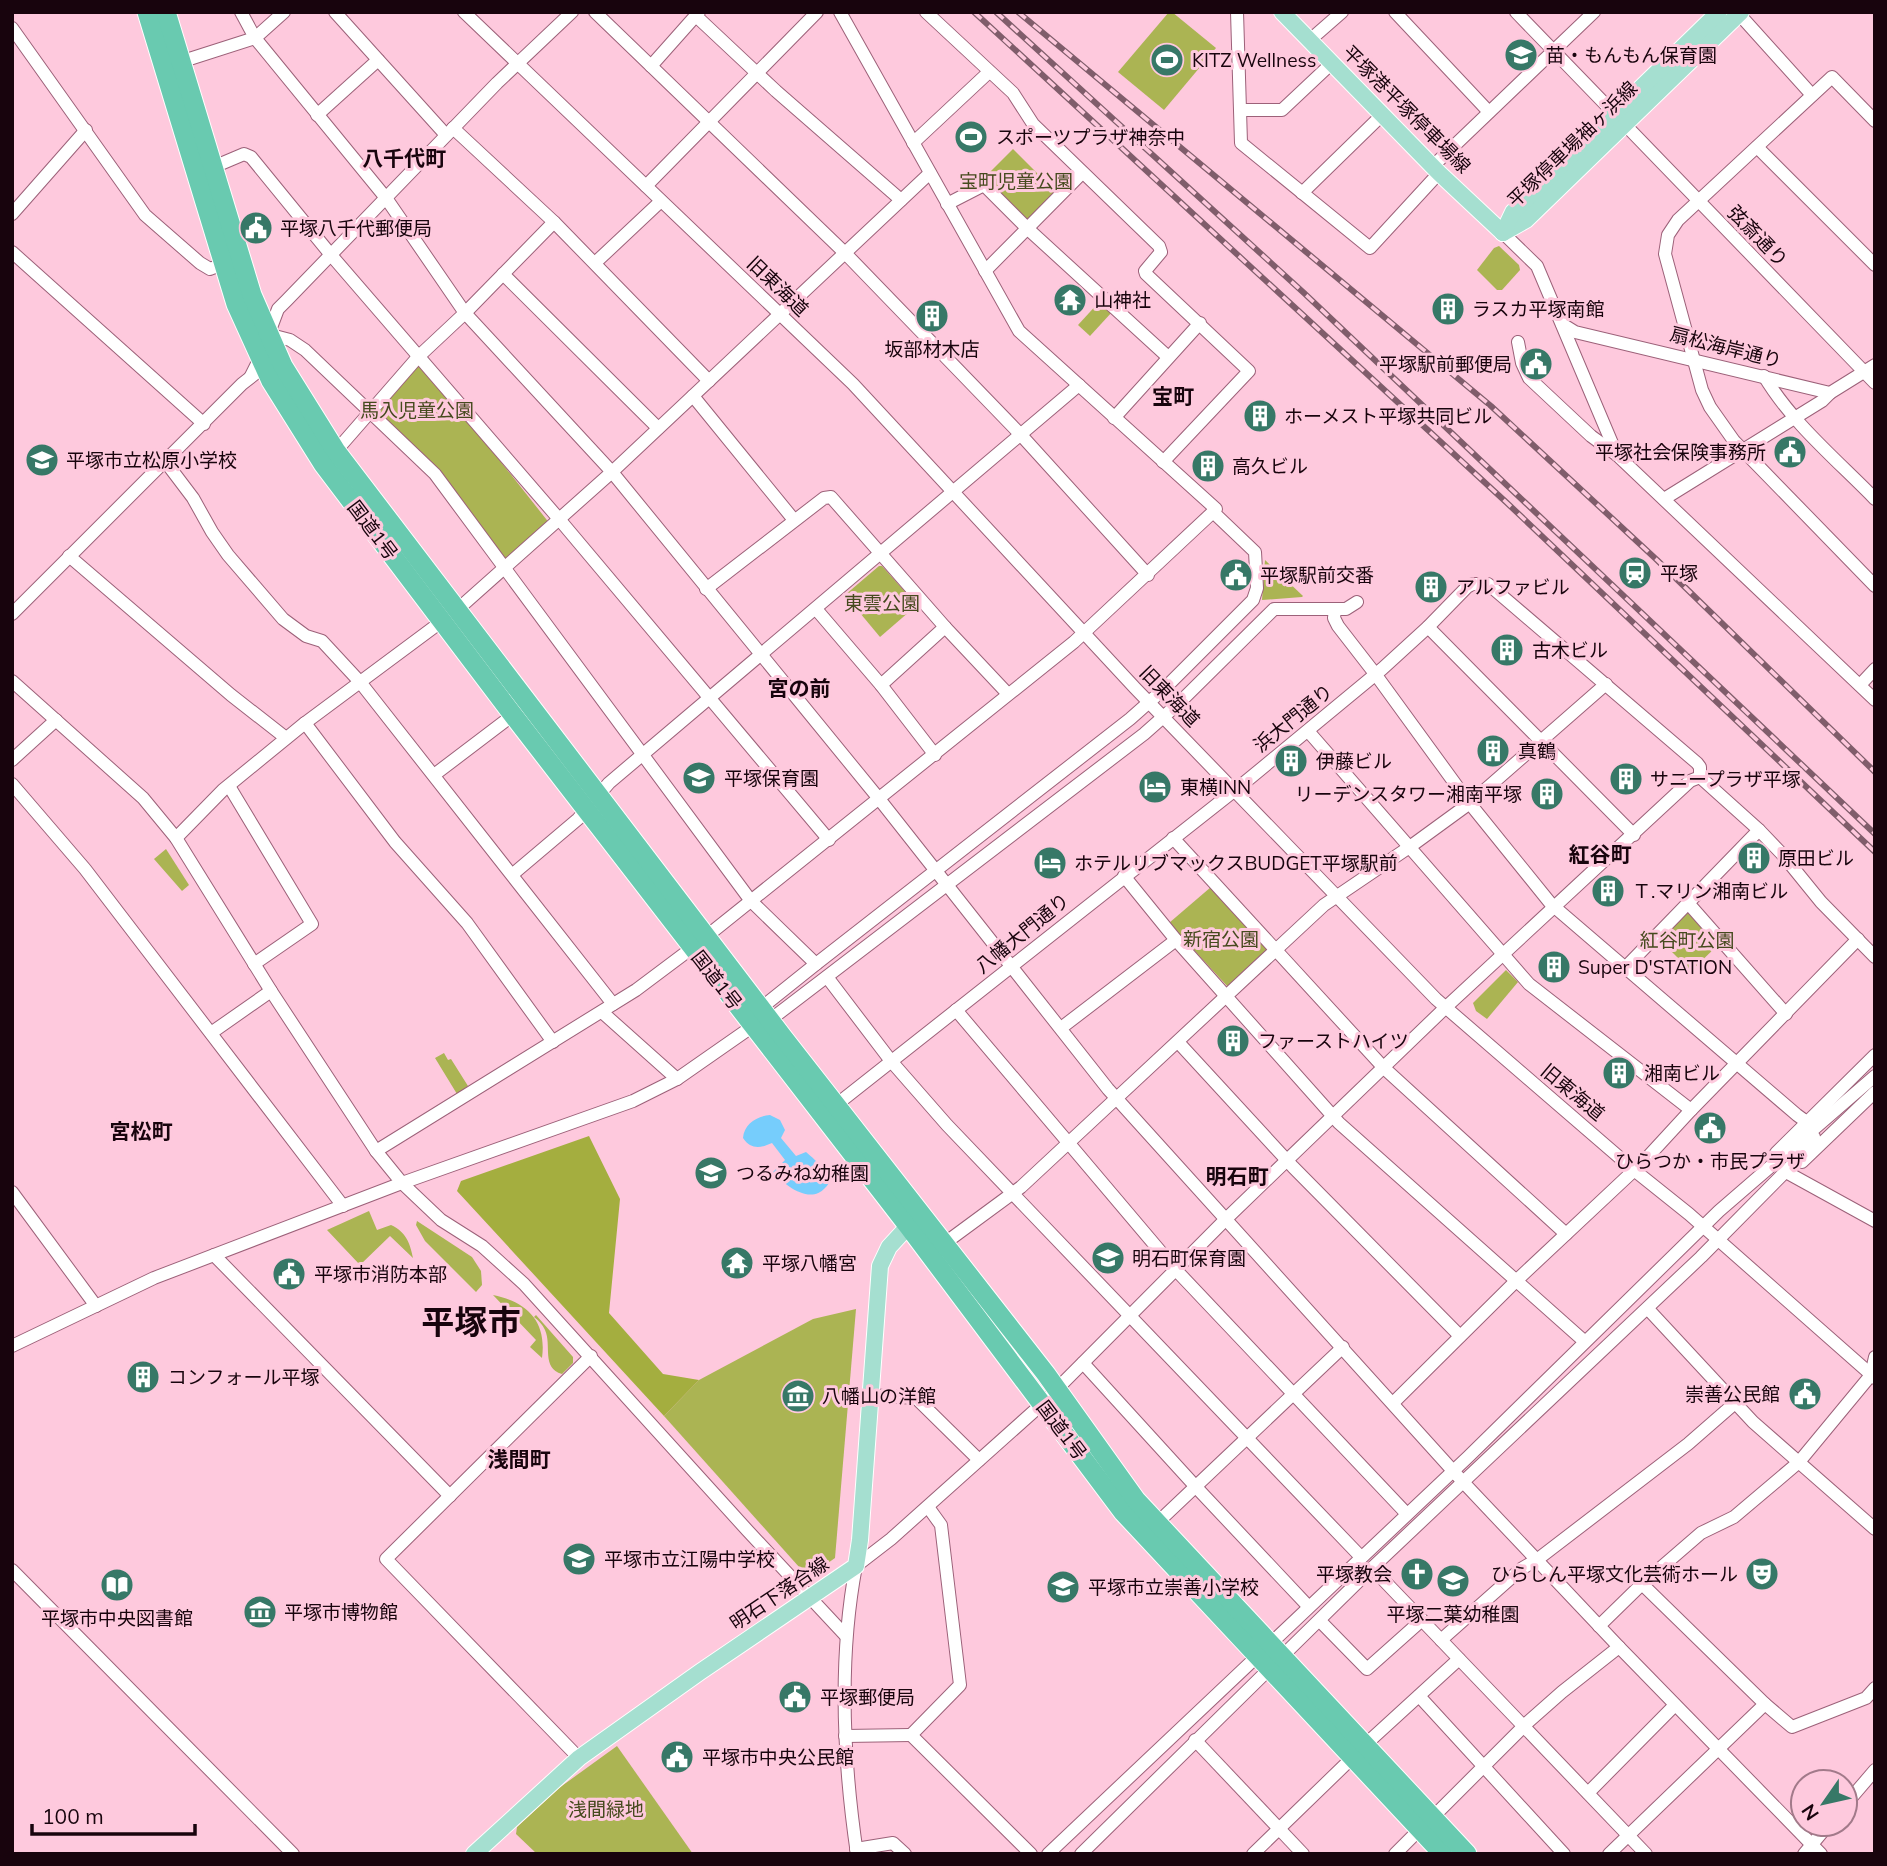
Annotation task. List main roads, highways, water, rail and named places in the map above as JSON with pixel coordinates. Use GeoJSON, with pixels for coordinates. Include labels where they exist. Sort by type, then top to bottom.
{"type":"FeatureCollection","features":[{"type":"Feature","properties":{"kind":"highway","name":"国道1号"},"geometry":{"type":"LineString","coordinates":[[147,12],[223,264],[260,326],[265,368],[336,451],[449,615],[513,715],[592,802]]}},
{"type":"Feature","properties":{"kind":"highway","name":"国道1号"},"geometry":{"type":"LineString","coordinates":[[166,12],[260,326],[265,368],[316,454],[449,615],[699,942],[836,1105],[945,1244],[1057,1389],[1136,1500],[1270,1656]]}},
{"type":"Feature","properties":{"kind":"highway","name":"国道1号"},"geometry":{"type":"LineString","coordinates":[[761,1018],[769,1047],[909,1227],[1123,1512],[1270,1656],[1426,1823],[1467,1854]]}},
{"type":"Feature","properties":{"kind":"highway"},"geometry":{"type":"LineString","coordinates":[[945,1244],[941,1250],[942,1258],[956,1276],[961,1296]]}},
{"type":"Feature","properties":{"kind":"highway","name":"国道1号"},"geometry":{"type":"LineString","coordinates":[[1426,1823],[1443,1854]]}},
{"type":"Feature","properties":{"kind":"main road","name":"平塚港平塚停車場線"},"geometry":{"type":"LineString","coordinates":[[1282,12],[1436,169],[1503,233]]}},
{"type":"Feature","properties":{"kind":"main road","name":"平塚停車場袖ヶ浜線"},"geometry":{"type":"LineString","coordinates":[[1618,120],[1719,12]]}},
{"type":"Feature","properties":{"kind":"main road","name":"平塚停車場袖ヶ浜線"},"geometry":{"type":"LineString","coordinates":[[1503,233],[1513,212],[1740,13]]}},
{"type":"Feature","properties":{"kind":"main road"},"geometry":{"type":"LineString","coordinates":[[866,1145],[888,1185],[912,1217],[909,1227]]}},
{"type":"Feature","properties":{"kind":"main road","name":"明石下落合線"},"geometry":{"type":"LineString","coordinates":[[474,1854],[579,1758],[856,1566],[880,1266],[889,1247],[909,1227]]}},
{"type":"Feature","properties":{"kind":"water"},"geometry":{"type":"Polygon","coordinates":[[[770,1115],[780,1120],[785,1130],[781,1138],[796,1156],[806,1152],[824,1171],[829,1183],[819,1193],[805,1194],[798,1191],[773,1172],[785,1160],[772,1143],[756,1147],[749,1145],[743,1138],[752,1122],[770,1115]]]}},
{"type":"Feature","properties":{"kind":"railway"},"geometry":{"type":"LineString","coordinates":[[974,12],[1506,502],[1875,852]]}},
{"type":"Feature","properties":{"kind":"railway"},"geometry":{"type":"LineString","coordinates":[[996,12],[1304,293],[1875,834]]}},
{"type":"Feature","properties":{"kind":"railway"},"geometry":{"type":"LineString","coordinates":[[1018,12],[1491,406],[1657,560],[1875,772]]}},
{"type":"Feature","properties":{"kind":"place","name":"苗・もんもん保育園"},"geometry":{"type":"Point","coordinates":[1521,55]}},
{"type":"Feature","properties":{"kind":"place","name":"KITZ Wellness"},"geometry":{"type":"Point","coordinates":[1167,60]}},
{"type":"Feature","properties":{"kind":"place","name":"スポーツプラザ神奈中"},"geometry":{"type":"Point","coordinates":[971,137]}},
{"type":"Feature","properties":{"kind":"place","name":"平塚八千代郵便局"},"geometry":{"type":"Point","coordinates":[256,228]}},
{"type":"Feature","properties":{"kind":"place","name":"山神社"},"geometry":{"type":"Point","coordinates":[1070,300]}},
{"type":"Feature","properties":{"kind":"place","name":"ラスカ平塚南館"},"geometry":{"type":"Point","coordinates":[1448,309]}},
{"type":"Feature","properties":{"kind":"place","name":"坂部材木店"},"geometry":{"type":"Point","coordinates":[932,316]}},
{"type":"Feature","properties":{"kind":"place","name":"平塚駅前郵便局"},"geometry":{"type":"Point","coordinates":[1536,364]}},
{"type":"Feature","properties":{"kind":"place","name":"ホーメスト平塚共同ビル"},"geometry":{"type":"Point","coordinates":[1260,416]}},
{"type":"Feature","properties":{"kind":"place","name":"平塚社会保険事務所"},"geometry":{"type":"Point","coordinates":[1790,452]}},
{"type":"Feature","properties":{"kind":"place","name":"平塚市立松原小学校"},"geometry":{"type":"Point","coordinates":[42,460]}},
{"type":"Feature","properties":{"kind":"place","name":"高久ビル"},"geometry":{"type":"Point","coordinates":[1208,466]}},
{"type":"Feature","properties":{"kind":"place","name":"平塚"},"geometry":{"type":"Point","coordinates":[1635,573]}},
{"type":"Feature","properties":{"kind":"place","name":"平塚駅前交番"},"geometry":{"type":"Point","coordinates":[1236,575]}},
{"type":"Feature","properties":{"kind":"place","name":"アルファビル"},"geometry":{"type":"Point","coordinates":[1431,587]}},
{"type":"Feature","properties":{"kind":"place","name":"古木ビル"},"geometry":{"type":"Point","coordinates":[1507,650]}},
{"type":"Feature","properties":{"kind":"place","name":"真鶴"},"geometry":{"type":"Point","coordinates":[1493,751]}},
{"type":"Feature","properties":{"kind":"place","name":"伊藤ビル"},"geometry":{"type":"Point","coordinates":[1291,761]}},
{"type":"Feature","properties":{"kind":"place","name":"平塚保育園"},"geometry":{"type":"Point","coordinates":[699,778]}},
{"type":"Feature","properties":{"kind":"place","name":"サニープラザ平塚"},"geometry":{"type":"Point","coordinates":[1626,779]}},
{"type":"Feature","properties":{"kind":"place","name":"東横INN"},"geometry":{"type":"Point","coordinates":[1155,787]}},
{"type":"Feature","properties":{"kind":"place","name":"リーデンスタワー湘南平塚"},"geometry":{"type":"Point","coordinates":[1547,794]}},
{"type":"Feature","properties":{"kind":"place","name":"原田ビル"},"geometry":{"type":"Point","coordinates":[1754,858]}},
{"type":"Feature","properties":{"kind":"place","name":"ホテルリブマックスBUDGET平塚駅前"},"geometry":{"type":"Point","coordinates":[1050,863]}},
{"type":"Feature","properties":{"kind":"place","name":"Ｔ.マリン湘南ビル"},"geometry":{"type":"Point","coordinates":[1608,891]}},
{"type":"Feature","properties":{"kind":"place","name":"Super D'STATION"},"geometry":{"type":"Point","coordinates":[1554,967]}},
{"type":"Feature","properties":{"kind":"place","name":"ファーストハイツ"},"geometry":{"type":"Point","coordinates":[1233,1041]}},
{"type":"Feature","properties":{"kind":"place","name":"湘南ビル"},"geometry":{"type":"Point","coordinates":[1619,1073]}},
{"type":"Feature","properties":{"kind":"place","name":"ひらつか・市民プラザ"},"geometry":{"type":"Point","coordinates":[1710,1128]}},
{"type":"Feature","properties":{"kind":"place","name":"つるみね幼稚園"},"geometry":{"type":"Point","coordinates":[711,1173]}},
{"type":"Feature","properties":{"kind":"place","name":"明石町保育園"},"geometry":{"type":"Point","coordinates":[1108,1258]}},
{"type":"Feature","properties":{"kind":"place","name":"平塚八幡宮"},"geometry":{"type":"Point","coordinates":[737,1263]}},
{"type":"Feature","properties":{"kind":"place","name":"平塚市消防本部"},"geometry":{"type":"Point","coordinates":[289,1274]}},
{"type":"Feature","properties":{"kind":"place","name":"コンフォール平塚"},"geometry":{"type":"Point","coordinates":[143,1377]}},
{"type":"Feature","properties":{"kind":"place","name":"崇善公民館"},"geometry":{"type":"Point","coordinates":[1805,1394]}},
{"type":"Feature","properties":{"kind":"place","name":"八幡山の洋館"},"geometry":{"type":"Point","coordinates":[798,1396]}},
{"type":"Feature","properties":{"kind":"place","name":"平塚市立江陽中学校"},"geometry":{"type":"Point","coordinates":[579,1559]}},
{"type":"Feature","properties":{"kind":"place","name":"平塚教会"},"geometry":{"type":"Point","coordinates":[1417,1574]}},
{"type":"Feature","properties":{"kind":"place","name":"ひらしん平塚文化芸術ホール"},"geometry":{"type":"Point","coordinates":[1762,1574]}},
{"type":"Feature","properties":{"kind":"place","name":"平塚二葉幼稚園"},"geometry":{"type":"Point","coordinates":[1453,1581]}},
{"type":"Feature","properties":{"kind":"place","name":"平塚市中央図書館"},"geometry":{"type":"Point","coordinates":[117,1585]}},
{"type":"Feature","properties":{"kind":"place","name":"平塚市立崇善小学校"},"geometry":{"type":"Point","coordinates":[1063,1587]}},
{"type":"Feature","properties":{"kind":"place","name":"平塚市博物館"},"geometry":{"type":"Point","coordinates":[260,1612]}},
{"type":"Feature","properties":{"kind":"place","name":"平塚郵便局"},"geometry":{"type":"Point","coordinates":[795,1697]}},
{"type":"Feature","properties":{"kind":"place","name":"平塚市中央公民館"},"geometry":{"type":"Point","coordinates":[677,1757]}},
{"type":"Feature","properties":{"kind":"district","name":"八千代町"},"geometry":{"type":"Point","coordinates":[404,159]}},
{"type":"Feature","properties":{"kind":"district","name":"宝町"},"geometry":{"type":"Point","coordinates":[1173,397]}},
{"type":"Feature","properties":{"kind":"district","name":"宮の前"},"geometry":{"type":"Point","coordinates":[799,689]}},
{"type":"Feature","properties":{"kind":"district","name":"紅谷町"},"geometry":{"type":"Point","coordinates":[1600,855]}},
{"type":"Feature","properties":{"kind":"district","name":"宮松町"},"geometry":{"type":"Point","coordinates":[141,1132]}},
{"type":"Feature","properties":{"kind":"district","name":"明石町"},"geometry":{"type":"Point","coordinates":[1237,1177]}},
{"type":"Feature","properties":{"kind":"district","name":"平塚市"},"geometry":{"type":"Point","coordinates":[471,1322]}},
{"type":"Feature","properties":{"kind":"district","name":"浅間町"},"geometry":{"type":"Point","coordinates":[519,1460]}},
{"type":"Feature","properties":{"kind":"park label","name":"宝町児童公園"},"geometry":{"type":"Point","coordinates":[1016,181]}},
{"type":"Feature","properties":{"kind":"park label","name":"馬入児童公園"},"geometry":{"type":"Point","coordinates":[417,410]}},
{"type":"Feature","properties":{"kind":"park label","name":"東雲公園"},"geometry":{"type":"Point","coordinates":[882,603]}},
{"type":"Feature","properties":{"kind":"park label","name":"新宿公園"},"geometry":{"type":"Point","coordinates":[1221,939]}},
{"type":"Feature","properties":{"kind":"park label","name":"紅谷町公園"},"geometry":{"type":"Point","coordinates":[1687,940]}},
{"type":"Feature","properties":{"kind":"park label","name":"浅間緑地"},"geometry":{"type":"Point","coordinates":[606,1809]}}]}
